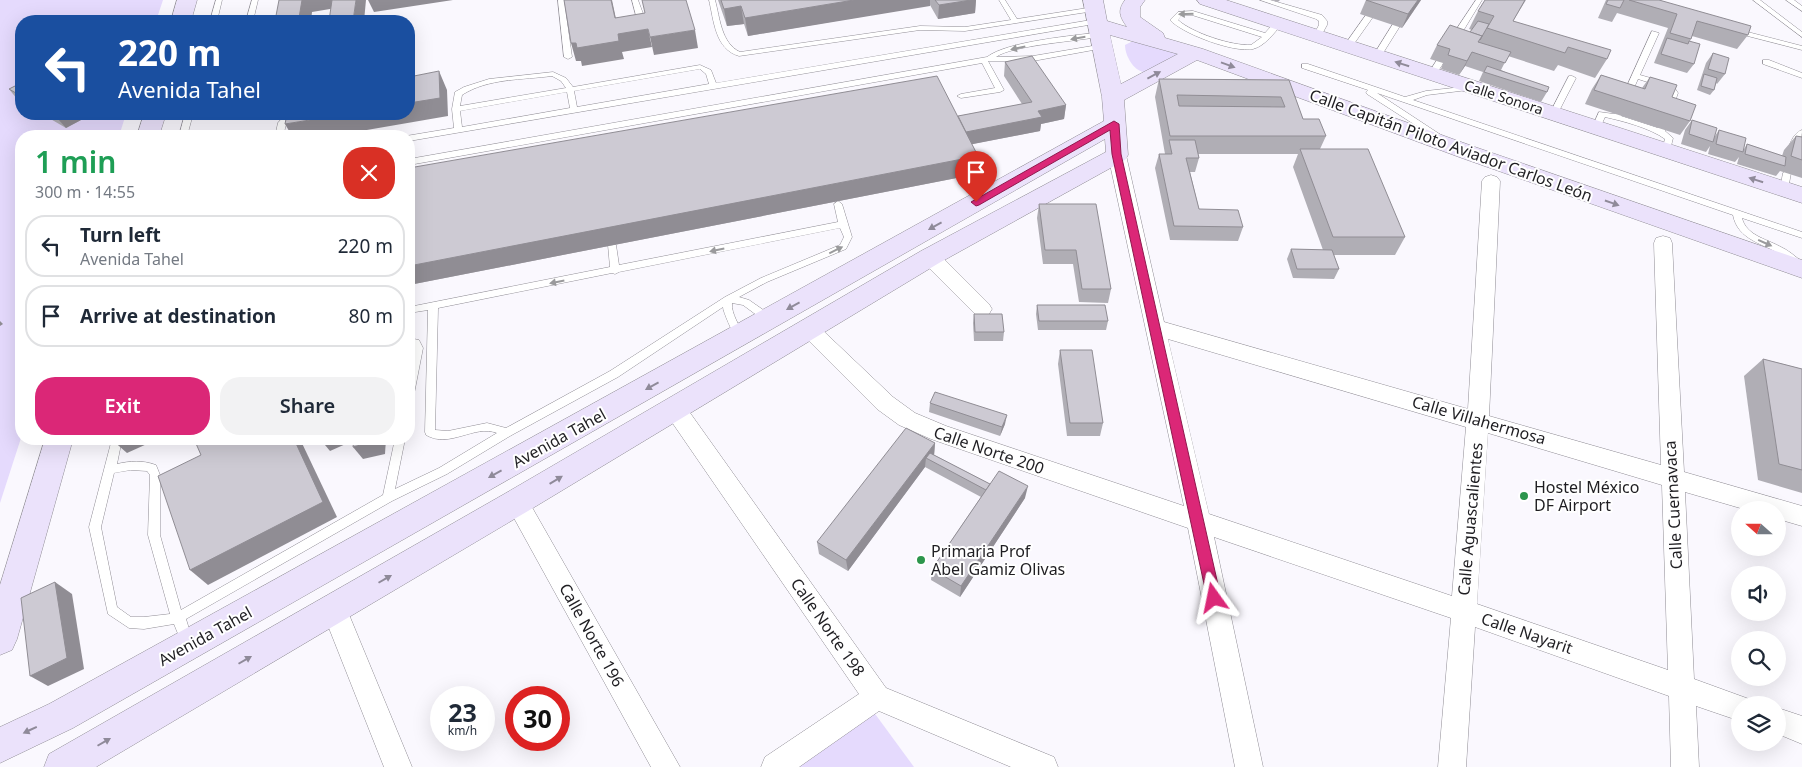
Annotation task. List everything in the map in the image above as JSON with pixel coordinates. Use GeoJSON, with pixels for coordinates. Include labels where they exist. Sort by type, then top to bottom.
{"type":"FeatureCollection","features":[{"type":"Feature","properties":{"kind":"street"},"geometry":{"type":"LineString","coordinates":[[183,15],[187,0]]}},
{"type":"Feature","properties":{"kind":"street"},"geometry":{"type":"LineString","coordinates":[[1135,0],[1128,11],[1129,17],[1134,23],[1172,45]]}},
{"type":"Feature","properties":{"kind":"street","name":"Calle Sonora"},"geometry":{"type":"LineString","coordinates":[[1207,0],[1272,30],[1317,36],[1377,56],[1436,68],[1477,88],[1596,128],[1663,137],[1791,186]]}},
{"type":"Feature","properties":{"kind":"street"},"geometry":{"type":"LineString","coordinates":[[1098,22],[1113,110],[1117,154],[1154,327],[1199,522],[1249,767]]}},
{"type":"Feature","properties":{"kind":"street","name":"Calle Capitán Piloto Aviador Carlos León"},"geometry":{"type":"LineString","coordinates":[[1098,22],[1196,53],[1467,152],[1802,268]]}},
{"type":"Feature","properties":{"kind":"street","name":"Avenida Tahel"},"geometry":{"type":"LineString","coordinates":[[0,745],[61,716],[183,632],[769,319],[1113,110],[1196,53]]}},
{"type":"Feature","properties":{"kind":"street","name":"Avenida Tahel"},"geometry":{"type":"LineString","coordinates":[[72,765],[334,608],[930,258],[1117,154]]}},
{"type":"Feature","properties":{"kind":"street","name":"Calle Aguascalientes"},"geometry":{"type":"LineString","coordinates":[[1452,767],[1478,420],[1491,181]]}},
{"type":"Feature","properties":{"kind":"street","name":"Calle Cuernavaca"},"geometry":{"type":"LineString","coordinates":[[1663,243],[1685,767]]}},
{"type":"Feature","properties":{"kind":"street"},"geometry":{"type":"LineString","coordinates":[[930,258],[982,309]]}},
{"type":"Feature","properties":{"kind":"street","name":"Calle Villahermosa"},"geometry":{"type":"LineString","coordinates":[[1154,327],[1802,516]]}},
{"type":"Feature","properties":{"kind":"street","name":"Calle Norte 200"},"geometry":{"type":"LineString","coordinates":[[809,329],[885,403],[907,419],[940,433],[1199,522]]}},
{"type":"Feature","properties":{"kind":"street","name":"Calle Norte 198"},"geometry":{"type":"LineString","coordinates":[[675,409],[877,697]]}},
{"type":"Feature","properties":{"kind":"street"},"geometry":{"type":"LineString","coordinates":[[0,639],[57,445]]}},
{"type":"Feature","properties":{"kind":"street","name":"Calle Norte 196"},"geometry":{"type":"LineString","coordinates":[[517,502],[666,767]]}},
{"type":"Feature","properties":{"kind":"street","name":"Calle Nayarit"},"geometry":{"type":"LineString","coordinates":[[1199,522],[1463,610],[1731,705]]}},
{"type":"Feature","properties":{"kind":"street"},"geometry":{"type":"LineString","coordinates":[[334,608],[398,767]]}},
{"type":"Feature","properties":{"kind":"street"},"geometry":{"type":"LineString","coordinates":[[775,767],[877,697],[1044,767]]}},
{"type":"Feature","properties":{"kind":"street"},"geometry":{"type":"LineString","coordinates":[[1786,724],[1802,730]]}},
{"type":"Feature","properties":{"kind":"lane"},"geometry":{"type":"LineString","coordinates":[[214,15],[218,0]]}},
{"type":"Feature","properties":{"kind":"lane"},"geometry":{"type":"LineString","coordinates":[[251,15],[255,0]]}},
{"type":"Feature","properties":{"kind":"lane"},"geometry":{"type":"LineString","coordinates":[[496,1],[500,0]]}},
{"type":"Feature","properties":{"kind":"lane"},"geometry":{"type":"LineString","coordinates":[[561,0],[568,57]]}},
{"type":"Feature","properties":{"kind":"lane"},"geometry":{"type":"LineString","coordinates":[[635,0],[641,19]]}},
{"type":"Feature","properties":{"kind":"lane"},"geometry":{"type":"LineString","coordinates":[[712,0],[724,41],[729,49],[739,54],[920,28],[965,29],[1016,22],[1098,22]]}},
{"type":"Feature","properties":{"kind":"lane"},"geometry":{"type":"LineString","coordinates":[[1002,0],[1016,22]]}},
{"type":"Feature","properties":{"kind":"lane"},"geometry":{"type":"LineString","coordinates":[[1262,0],[1319,17],[1323,21],[1323,25],[1317,36]]}},
{"type":"Feature","properties":{"kind":"lane"},"geometry":{"type":"LineString","coordinates":[[1452,42],[1479,0]]}},
{"type":"Feature","properties":{"kind":"lane"},"geometry":{"type":"LineString","coordinates":[[1756,0],[1802,35]]}},
{"type":"Feature","properties":{"kind":"lane"},"geometry":{"type":"LineString","coordinates":[[1789,0],[1802,9]]}},
{"type":"Feature","properties":{"kind":"lane"},"geometry":{"type":"LineString","coordinates":[[1180,13],[1193,13],[1272,30],[1254,46],[1242,48],[1181,27],[1174,20],[1180,13]]}},
{"type":"Feature","properties":{"kind":"lane"},"geometry":{"type":"LineString","coordinates":[[1348,46],[1369,17]]}},
{"type":"Feature","properties":{"kind":"lane"},"geometry":{"type":"LineString","coordinates":[[415,161],[594,134],[986,59],[1006,61],[1033,59],[1098,22]]}},
{"type":"Feature","properties":{"kind":"lane"},"geometry":{"type":"LineString","coordinates":[[986,59],[997,53],[1098,22]]}},
{"type":"Feature","properties":{"kind":"lane"},"geometry":{"type":"LineString","coordinates":[[415,137],[1098,22]]}},
{"type":"Feature","properties":{"kind":"lane"},"geometry":{"type":"LineString","coordinates":[[1377,56],[1396,26]]}},
{"type":"Feature","properties":{"kind":"lane"},"geometry":{"type":"LineString","coordinates":[[1724,27],[1802,48]]}},
{"type":"Feature","properties":{"kind":"lane"},"geometry":{"type":"LineString","coordinates":[[1625,99],[1655,33]]}},
{"type":"Feature","properties":{"kind":"lane"},"geometry":{"type":"LineString","coordinates":[[961,96],[1000,90],[986,59]]}},
{"type":"Feature","properties":{"kind":"lane"},"geometry":{"type":"LineString","coordinates":[[1766,62],[1802,76]]}},
{"type":"Feature","properties":{"kind":"lane"},"geometry":{"type":"LineString","coordinates":[[1305,66],[1802,235]]}},
{"type":"Feature","properties":{"kind":"lane"},"geometry":{"type":"LineString","coordinates":[[456,109],[570,88],[700,68],[706,68],[709,71],[713,86]]}},
{"type":"Feature","properties":{"kind":"lane"},"geometry":{"type":"LineString","coordinates":[[458,130],[456,109],[458,94],[464,89],[484,84],[553,74],[561,76],[570,88],[574,111]]}},
{"type":"Feature","properties":{"kind":"lane"},"geometry":{"type":"LineString","coordinates":[[1636,76],[1669,86],[1674,90],[1667,113]]}},
{"type":"Feature","properties":{"kind":"lane"},"geometry":{"type":"LineString","coordinates":[[1554,113],[1572,78]]}},
{"type":"Feature","properties":{"kind":"lane"},"geometry":{"type":"LineString","coordinates":[[1359,84],[1434,134],[1467,152]]}},
{"type":"Feature","properties":{"kind":"lane"},"geometry":{"type":"LineString","coordinates":[[1405,100],[1432,92],[1477,88]]}},
{"type":"Feature","properties":{"kind":"lane"},"geometry":{"type":"LineString","coordinates":[[1596,128],[1602,114],[1617,116],[1663,137]]}},
{"type":"Feature","properties":{"kind":"lane"},"geometry":{"type":"LineString","coordinates":[[1791,152],[1796,140],[1802,134]]}},
{"type":"Feature","properties":{"kind":"lane"},"geometry":{"type":"LineString","coordinates":[[116,445],[95,527],[112,610],[129,622],[144,623],[183,632],[388,498],[443,471],[506,433],[614,374],[728,299],[764,280],[843,247],[848,237],[838,204]]}},
{"type":"Feature","properties":{"kind":"lane"},"geometry":{"type":"LineString","coordinates":[[1737,213],[1742,230],[1749,236],[1785,253],[1802,268]]}},
{"type":"Feature","properties":{"kind":"lane"},"geometry":{"type":"LineString","coordinates":[[415,309],[615,271],[843,224]]}},
{"type":"Feature","properties":{"kind":"lane"},"geometry":{"type":"LineString","coordinates":[[612,245],[615,271]]}},
{"type":"Feature","properties":{"kind":"lane"},"geometry":{"type":"LineString","coordinates":[[728,299],[746,302],[769,319]]}},
{"type":"Feature","properties":{"kind":"lane"},"geometry":{"type":"LineString","coordinates":[[728,299],[728,314],[732,318],[738,336]]}},
{"type":"Feature","properties":{"kind":"lane"},"geometry":{"type":"LineString","coordinates":[[433,306],[432,370],[429,406],[430,432],[433,435],[439,436],[493,427],[506,433]]}},
{"type":"Feature","properties":{"kind":"lane"},"geometry":{"type":"LineString","coordinates":[[415,343],[418,348],[415,363]]}},
{"type":"Feature","properties":{"kind":"lane"},"geometry":{"type":"LineString","coordinates":[[388,498],[399,445]]}},
{"type":"Feature","properties":{"kind":"lane"},"geometry":{"type":"LineString","coordinates":[[110,470],[130,465],[142,465],[152,468],[155,475],[154,535],[183,632]]}},
{"type":"Feature","properties":{"kind":"shaded area"},"geometry":{"type":"Polygon","coordinates":[[[0,0],[163,0],[158,15],[15,15],[15,120],[124,120],[121,130],[15,130],[15,445],[19,445],[0,503],[0,0]]]}},
{"type":"Feature","properties":{"kind":"shaded area"},"geometry":{"type":"Polygon","coordinates":[[[1135,40],[1181,53],[1144,72],[1140,71],[1131,62],[1125,49],[1125,45],[1135,40]]]}},
{"type":"Feature","properties":{"kind":"shaded area"},"geometry":{"type":"Polygon","coordinates":[[[870,707],[914,767],[781,767],[870,707]]]}},
{"type":"Feature","properties":{"kind":"building"},"geometry":{"type":"Polygon","coordinates":[[[279,0],[302,0],[300,15],[276,15],[279,0]]]}},
{"type":"Feature","properties":{"kind":"building"},"geometry":{"type":"Polygon","coordinates":[[[332,0],[356,0],[354,15],[330,15],[332,0]]]}},
{"type":"Feature","properties":{"kind":"building"},"geometry":{"type":"Polygon","coordinates":[[[564,0],[611,0],[615,18],[645,13],[642,0],[686,0],[695,30],[650,37],[648,29],[618,34],[619,41],[577,48],[576,43],[571,43],[564,0]]]}},
{"type":"Feature","properties":{"kind":"building"},"geometry":{"type":"Polygon","coordinates":[[[721,0],[854,0],[745,18],[741,6],[724,9],[721,0]]]}},
{"type":"Feature","properties":{"kind":"building"},"geometry":{"type":"Polygon","coordinates":[[[935,0],[971,0],[939,5],[935,0]]]}},
{"type":"Feature","properties":{"kind":"building"},"geometry":{"type":"Polygon","coordinates":[[[1366,0],[1418,0],[1408,14],[1366,0]]]}},
{"type":"Feature","properties":{"kind":"building"},"geometry":{"type":"Polygon","coordinates":[[[1485,0],[1525,0],[1513,21],[1611,50],[1607,59],[1568,47],[1565,53],[1487,28],[1494,16],[1478,11],[1485,0]]]}},
{"type":"Feature","properties":{"kind":"building"},"geometry":{"type":"Polygon","coordinates":[[[1608,0],[1624,0],[1620,8],[1606,4],[1608,0]]]}},
{"type":"Feature","properties":{"kind":"building"},"geometry":{"type":"Polygon","coordinates":[[[1629,0],[1659,0],[1751,26],[1748,35],[1697,21],[1691,39],[1670,33],[1677,14],[1629,0]]]}},
{"type":"Feature","properties":{"kind":"building"},"geometry":{"type":"Polygon","coordinates":[[[1478,21],[1489,24],[1480,40],[1482,36],[1470,32],[1478,21]]]}},
{"type":"Feature","properties":{"kind":"building"},"geometry":{"type":"Polygon","coordinates":[[[1450,25],[1482,36],[1478,42],[1511,52],[1505,63],[1472,52],[1467,61],[1448,55],[1450,49],[1437,45],[1450,25]]]}},
{"type":"Feature","properties":{"kind":"building"},"geometry":{"type":"Polygon","coordinates":[[[1667,38],[1688,44],[1689,41],[1700,44],[1694,64],[1661,54],[1667,38]]]}},
{"type":"Feature","properties":{"kind":"building"},"geometry":{"type":"Polygon","coordinates":[[[1713,53],[1729,58],[1725,74],[1708,69],[1713,53]]]}},
{"type":"Feature","properties":{"kind":"building"},"geometry":{"type":"Polygon","coordinates":[[[1032,56],[1066,105],[1038,111],[1042,117],[966,132],[958,116],[1032,102],[1005,62],[1032,56]]]}},
{"type":"Feature","properties":{"kind":"building"},"geometry":{"type":"Polygon","coordinates":[[[1487,66],[1549,87],[1547,92],[1484,72],[1487,66]]]}},
{"type":"Feature","properties":{"kind":"building"},"geometry":{"type":"Polygon","coordinates":[[[439,71],[440,98],[415,102],[415,76],[439,71]]]}},
{"type":"Feature","properties":{"kind":"building"},"geometry":{"type":"Polygon","coordinates":[[[1704,74],[1717,78],[1714,90],[1701,86],[1704,74]]]}},
{"type":"Feature","properties":{"kind":"building"},"geometry":{"type":"Polygon","coordinates":[[[1601,75],[1645,89],[1650,77],[1677,85],[1672,97],[1696,105],[1690,121],[1594,90],[1601,75]]]}},
{"type":"Feature","properties":{"kind":"building"},"geometry":{"type":"Polygon","coordinates":[[[937,76],[978,156],[415,265],[415,167],[937,76]]]}},
{"type":"Feature","properties":{"kind":"building"},"geometry":{"type":"Polygon","coordinates":[[[1159,79],[1289,80],[1303,119],[1319,119],[1326,136],[1170,136],[1159,79]],[[1177,95],[1179,106],[1285,107],[1281,97],[1177,95]]]}},
{"type":"Feature","properties":{"kind":"building"},"geometry":{"type":"Polygon","coordinates":[[[15,86],[15,92],[9,89],[15,86]]]}},
{"type":"Feature","properties":{"kind":"building"},"geometry":{"type":"Polygon","coordinates":[[[286,120],[310,120],[285,124],[286,120]]]}},
{"type":"Feature","properties":{"kind":"building"},"geometry":{"type":"Polygon","coordinates":[[[1692,120],[1717,128],[1713,142],[1689,134],[1692,120]]]}},
{"type":"Feature","properties":{"kind":"building"},"geometry":{"type":"Polygon","coordinates":[[[1719,130],[1746,138],[1743,152],[1716,144],[1719,130]]]}},
{"type":"Feature","properties":{"kind":"building"},"geometry":{"type":"Polygon","coordinates":[[[1796,136],[1802,137],[1802,160],[1791,156],[1796,136]]]}},
{"type":"Feature","properties":{"kind":"building"},"geometry":{"type":"Polygon","coordinates":[[[1169,140],[1195,140],[1199,158],[1186,158],[1199,209],[1238,210],[1243,227],[1174,226],[1159,154],[1172,154],[1169,140]]]}},
{"type":"Feature","properties":{"kind":"building"},"geometry":{"type":"Polygon","coordinates":[[[1747,144],[1786,157],[1785,166],[1745,154],[1747,144]]]}},
{"type":"Feature","properties":{"kind":"building"},"geometry":{"type":"Polygon","coordinates":[[[1300,149],[1368,149],[1405,237],[1333,237],[1300,149]]]}},
{"type":"Feature","properties":{"kind":"building"},"geometry":{"type":"Polygon","coordinates":[[[1039,204],[1096,204],[1111,289],[1082,289],[1076,250],[1045,250],[1039,204]]]}},
{"type":"Feature","properties":{"kind":"building"},"geometry":{"type":"Polygon","coordinates":[[[1291,249],[1332,250],[1339,269],[1297,269],[1291,249]]]}},
{"type":"Feature","properties":{"kind":"building"},"geometry":{"type":"Polygon","coordinates":[[[1037,305],[1105,305],[1108,321],[1039,321],[1037,305]]]}},
{"type":"Feature","properties":{"kind":"building"},"geometry":{"type":"Polygon","coordinates":[[[974,314],[1002,314],[1004,332],[975,332],[974,314]]]}},
{"type":"Feature","properties":{"kind":"building"},"geometry":{"type":"Polygon","coordinates":[[[1060,350],[1092,350],[1103,423],[1070,423],[1060,350]]]}},
{"type":"Feature","properties":{"kind":"building"},"geometry":{"type":"Polygon","coordinates":[[[1763,359],[1802,369],[1802,470],[1779,464],[1763,359]]]}},
{"type":"Feature","properties":{"kind":"building"},"geometry":{"type":"Polygon","coordinates":[[[935,392],[1007,415],[1002,427],[930,403],[935,392]]]}},
{"type":"Feature","properties":{"kind":"building"},"geometry":{"type":"Polygon","coordinates":[[[906,428],[935,443],[846,560],[817,542],[906,428]]]}},
{"type":"Feature","properties":{"kind":"building"},"geometry":{"type":"Polygon","coordinates":[[[197,445],[297,445],[323,502],[190,570],[158,476],[201,455],[197,445]]]}},
{"type":"Feature","properties":{"kind":"building"},"geometry":{"type":"Polygon","coordinates":[[[930,453],[990,484],[986,490],[926,458],[930,453]]]}},
{"type":"Feature","properties":{"kind":"building"},"geometry":{"type":"Polygon","coordinates":[[[999,471],[1028,486],[961,586],[932,569],[999,471]]]}},
{"type":"Feature","properties":{"kind":"building"},"geometry":{"type":"Polygon","coordinates":[[[55,582],[67,658],[30,676],[21,598],[55,582]]]}},
{"type":"Feature","properties":{"kind":"place","name":"Hostel México DF Airport"},"geometry":{"type":"Point","coordinates":[1524,496]}},
{"type":"Feature","properties":{"kind":"place","name":"Primaria Prof Abel Gamiz Olivas"},"geometry":{"type":"Point","coordinates":[921,560]}},
{"type":"Feature","properties":{"kind":"route"},"geometry":{"type":"LineString","coordinates":[[976,202],[1114,124],[1117,154],[1154,327],[1199,522],[1214,598]]}}]}
